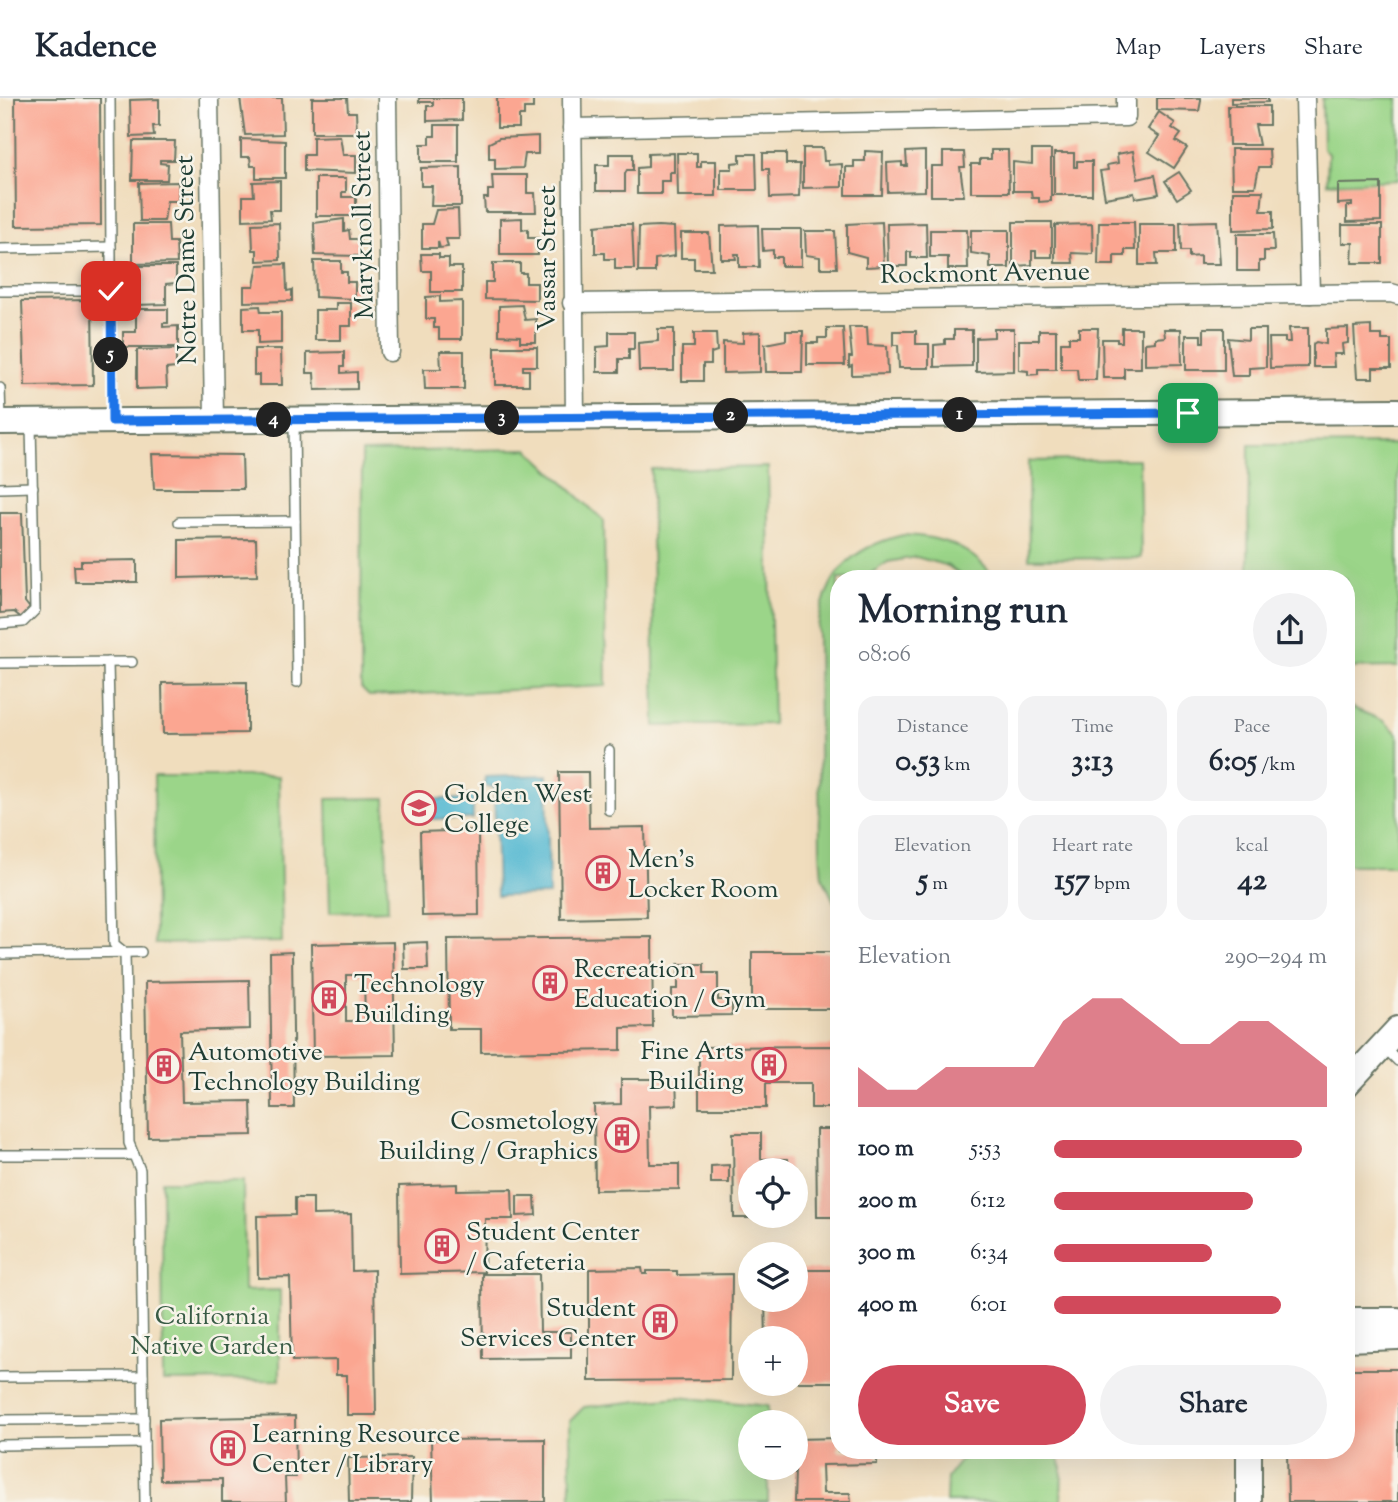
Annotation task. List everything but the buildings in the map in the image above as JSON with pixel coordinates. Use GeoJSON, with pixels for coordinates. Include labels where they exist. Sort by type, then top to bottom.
{"type":"FeatureCollection","features":[{"type":"Feature","properties":{"kind":"street","name":"Notre Dame Street"},"geometry":{"type":"LineString","coordinates":[[209,98],[214,421]]}},
{"type":"Feature","properties":{"kind":"street","name":"Maryknoll Street"},"geometry":{"type":"LineString","coordinates":[[387,98],[390,352]]}},
{"type":"Feature","properties":{"kind":"street","name":"Vassar Street"},"geometry":{"type":"LineString","coordinates":[[572,98],[575,418]]}},
{"type":"Feature","properties":{"kind":"street"},"geometry":{"type":"LineString","coordinates":[[572,128],[1126,117],[1126,98]]}},
{"type":"Feature","properties":{"kind":"street"},"geometry":{"type":"LineString","coordinates":[[1305,98],[1310,294]]}},
{"type":"Feature","properties":{"kind":"street","name":"Rockmont Avenue"},"geometry":{"type":"LineString","coordinates":[[572,303],[1398,295]]}},
{"type":"Feature","properties":{"kind":"street"},"geometry":{"type":"LineString","coordinates":[[0,422],[1398,411]]}},
{"type":"Feature","properties":{"kind":"street"},"geometry":{"type":"LineString","coordinates":[[1355,1077],[1393,1045]]}},
{"type":"Feature","properties":{"kind":"street"},"geometry":{"type":"LineString","coordinates":[[1355,1320],[1398,1320]]}},
{"type":"Feature","properties":{"kind":"street"},"geometry":{"type":"LineString","coordinates":[[1355,1339],[1398,1338]]}},
{"type":"Feature","properties":{"kind":"street"},"geometry":{"type":"LineString","coordinates":[[1249,1459],[1250,1502]]}},
{"type":"Feature","properties":{"kind":"lane"},"geometry":{"type":"LineString","coordinates":[[110,98],[112,421]]}},
{"type":"Feature","properties":{"kind":"lane"},"geometry":{"type":"LineString","coordinates":[[0,249],[111,247]]}},
{"type":"Feature","properties":{"kind":"lane"},"geometry":{"type":"LineString","coordinates":[[0,291],[111,291]]}},
{"type":"Feature","properties":{"kind":"lane"},"geometry":{"type":"LineString","coordinates":[[0,388],[0,422]]}},
{"type":"Feature","properties":{"kind":"lane"},"geometry":{"type":"LineString","coordinates":[[295,420],[297,682]]}},
{"type":"Feature","properties":{"kind":"lane"},"geometry":{"type":"LineString","coordinates":[[0,624],[23,622],[35,610],[31,422]]}},
{"type":"Feature","properties":{"kind":"lane"},"geometry":{"type":"LineString","coordinates":[[0,488],[33,487]]}},
{"type":"Feature","properties":{"kind":"lane"},"geometry":{"type":"LineString","coordinates":[[179,522],[295,521]]}},
{"type":"Feature","properties":{"kind":"lane"},"geometry":{"type":"LineString","coordinates":[[108,662],[114,944],[125,953],[129,1143],[140,1170],[145,1502]]}},
{"type":"Feature","properties":{"kind":"lane"},"geometry":{"type":"LineString","coordinates":[[0,663],[132,662]]}},
{"type":"Feature","properties":{"kind":"lane"},"geometry":{"type":"LineString","coordinates":[[609,750],[609,810]]}},
{"type":"Feature","properties":{"kind":"lane"},"geometry":{"type":"LineString","coordinates":[[0,954],[142,952]]}},
{"type":"Feature","properties":{"kind":"lane"},"geometry":{"type":"LineString","coordinates":[[0,1156],[134,1156]]}},
{"type":"Feature","properties":{"kind":"lane"},"geometry":{"type":"LineString","coordinates":[[0,1377],[143,1376]]}},
{"type":"Feature","properties":{"kind":"lane"},"geometry":{"type":"LineString","coordinates":[[0,1420],[144,1419]]}},
{"type":"Feature","properties":{"kind":"lane"},"geometry":{"type":"LineString","coordinates":[[0,1446],[144,1443]]}},
{"type":"Feature","properties":{"kind":"green space"},"geometry":{"type":"Polygon","coordinates":[[[1322,98],[1398,98],[1398,180],[1327,183],[1328,154],[1323,148],[1322,98]]]}},
{"type":"Feature","properties":{"kind":"green space"},"geometry":{"type":"Polygon","coordinates":[[[1398,444],[1398,667],[1355,668],[1355,570],[1248,570],[1249,445],[1398,444]]]}},
{"type":"Feature","properties":{"kind":"green space"},"geometry":{"type":"Polygon","coordinates":[[[528,449],[604,521],[606,686],[369,696],[361,688],[362,452],[528,449]]]}},
{"type":"Feature","properties":{"kind":"green space"},"geometry":{"type":"Polygon","coordinates":[[[1139,459],[1141,558],[1029,559],[1028,461],[1139,459]]]}},
{"type":"Feature","properties":{"kind":"green space"},"geometry":{"type":"Polygon","coordinates":[[[768,467],[773,724],[655,726],[651,469],[768,467]]]}},
{"type":"Feature","properties":{"kind":"green space"},"geometry":{"type":"Polygon","coordinates":[[[903,535],[943,541],[966,551],[988,570],[954,570],[916,557],[888,562],[876,570],[841,570],[868,547],[903,535]]]}},
{"type":"Feature","properties":{"kind":"green space"},"geometry":{"type":"Polygon","coordinates":[[[830,586],[830,893],[822,876],[820,852],[818,627],[830,586]]]}},
{"type":"Feature","properties":{"kind":"green space"},"geometry":{"type":"Polygon","coordinates":[[[1355,709],[1384,721],[1398,734],[1398,865],[1355,865],[1355,709]]]}},
{"type":"Feature","properties":{"kind":"green space"},"geometry":{"type":"Polygon","coordinates":[[[154,776],[279,776],[282,942],[155,944],[154,776]]]}},
{"type":"Feature","properties":{"kind":"green space"},"geometry":{"type":"Polygon","coordinates":[[[385,798],[388,910],[330,912],[327,799],[385,798]]]}},
{"type":"Feature","properties":{"kind":"green space","name":"California Native Garden"},"geometry":{"type":"Polygon","coordinates":[[[162,1181],[243,1181],[244,1291],[280,1290],[280,1380],[163,1381],[162,1181]]]}},
{"type":"Feature","properties":{"kind":"green space"},"geometry":{"type":"Polygon","coordinates":[[[678,1397],[768,1406],[768,1410],[738,1410],[738,1480],[768,1480],[768,1502],[571,1502],[570,1421],[584,1407],[678,1397]]]}},
{"type":"Feature","properties":{"kind":"green space"},"geometry":{"type":"Polygon","coordinates":[[[962,1459],[1058,1459],[1062,1468],[1061,1502],[946,1502],[947,1478],[962,1459]]]}},
{"type":"Feature","properties":{"kind":"water"},"geometry":{"type":"Polygon","coordinates":[[[547,775],[549,895],[497,896],[494,787],[484,786],[485,777],[547,775]]]}},
{"type":"Feature","properties":{"kind":"water"},"geometry":{"type":"Polygon","coordinates":[[[463,795],[473,795],[473,819],[419,819],[418,799],[462,799],[463,795]]]}},
{"type":"Feature","properties":{"kind":"place","name":"Golden West College"},"geometry":{"type":"Point","coordinates":[419,808]}},
{"type":"Feature","properties":{"kind":"place","name":"Men's Locker Room"},"geometry":{"type":"Point","coordinates":[603,873]}},
{"type":"Feature","properties":{"kind":"place","name":"Recreation Education / Gym"},"geometry":{"type":"Point","coordinates":[550,983]}},
{"type":"Feature","properties":{"kind":"place","name":"Technology Building"},"geometry":{"type":"Point","coordinates":[329,998]}},
{"type":"Feature","properties":{"kind":"place","name":"Fine Arts Building"},"geometry":{"type":"Point","coordinates":[769,1065]}},
{"type":"Feature","properties":{"kind":"place","name":"Automotive Technology Building"},"geometry":{"type":"Point","coordinates":[164,1066]}},
{"type":"Feature","properties":{"kind":"place","name":"Cosmetology Building / Graphics"},"geometry":{"type":"Point","coordinates":[622,1135]}},
{"type":"Feature","properties":{"kind":"place","name":"Student Center / Cafeteria"},"geometry":{"type":"Point","coordinates":[442,1246]}},
{"type":"Feature","properties":{"kind":"place","name":"Student Services Center"},"geometry":{"type":"Point","coordinates":[660,1322]}},
{"type":"Feature","properties":{"kind":"place","name":"Learning Resource Center / Library"},"geometry":{"type":"Point","coordinates":[228,1448]}},
{"type":"Feature","properties":{"kind":"route"},"geometry":{"type":"LineString","coordinates":[[111,291],[112,421],[1188,413]]}}]}
